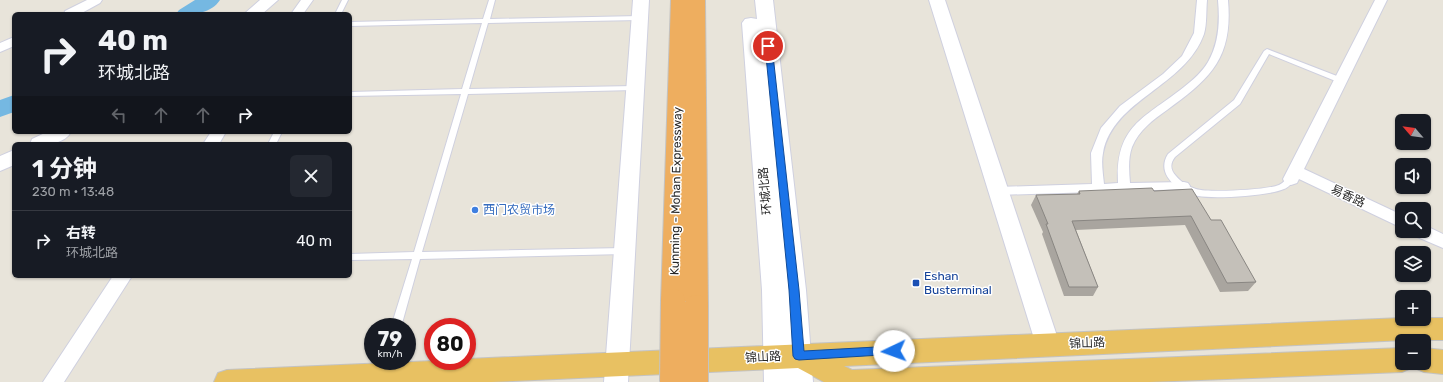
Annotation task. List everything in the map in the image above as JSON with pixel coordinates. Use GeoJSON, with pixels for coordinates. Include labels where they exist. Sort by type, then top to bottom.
{"type":"FeatureCollection","features":[{"type":"Feature","properties":{"kind":"highway","name":"Kunming - Mohan Expressway"},"geometry":{"type":"LineString","coordinates":[[680,0],[676,211],[677,304],[696,382]]}},
{"type":"Feature","properties":{"kind":"highway","name":"Kunming - Mohan Expressway"},"geometry":{"type":"LineString","coordinates":[[672,382],[696,0]]}},
{"type":"Feature","properties":{"kind":"highway"},"geometry":{"type":"LineString","coordinates":[[656,382],[677,304]]}},
{"type":"Feature","properties":{"kind":"highway","name":"锦山路"},"geometry":{"type":"LineString","coordinates":[[227,382],[292,380],[383,371],[617,373],[787,356],[1048,344],[1443,329]]}},
{"type":"Feature","properties":{"kind":"highway"},"geometry":{"type":"LineString","coordinates":[[1048,344],[1052,378]]}},
{"type":"Feature","properties":{"kind":"highway"},"geometry":{"type":"LineString","coordinates":[[894,351],[929,381]]}},
{"type":"Feature","properties":{"kind":"highway"},"geometry":{"type":"LineString","coordinates":[[787,356],[851,382],[1052,378],[1395,360]]}},
{"type":"Feature","properties":{"kind":"highway"},"geometry":{"type":"LineString","coordinates":[[1431,361],[1443,362]]}},
{"type":"Feature","properties":{"kind":"main road","name":"环城北路"},"geometry":{"type":"LineString","coordinates":[[749,0],[774,290],[787,356],[800,382]]}},
{"type":"Feature","properties":{"kind":"main road","name":"环城北路"},"geometry":{"type":"LineString","coordinates":[[764,0],[794,290],[787,356],[777,382]]}},
{"type":"Feature","properties":{"kind":"street"},"geometry":{"type":"LineString","coordinates":[[74,12],[96,0]]}},
{"type":"Feature","properties":{"kind":"street"},"geometry":{"type":"LineString","coordinates":[[255,12],[270,0]]}},
{"type":"Feature","properties":{"kind":"street"},"geometry":{"type":"LineString","coordinates":[[298,12],[307,0]]}},
{"type":"Feature","properties":{"kind":"street"},"geometry":{"type":"LineString","coordinates":[[937,0],[1048,344]]}},
{"type":"Feature","properties":{"kind":"street"},"geometry":{"type":"LineString","coordinates":[[1098,188],[1096,161],[1098,145],[1104,132],[1112,120],[1124,107],[1171,74],[1189,55],[1201,26],[1202,0]]}},
{"type":"Feature","properties":{"kind":"street"},"geometry":{"type":"LineString","coordinates":[[1124,188],[1123,160],[1127,145],[1134,132],[1152,114],[1198,80],[1214,60],[1222,40],[1225,27],[1223,0]]}},
{"type":"Feature","properties":{"kind":"street"},"geometry":{"type":"LineString","coordinates":[[1293,175],[1381,0]]}},
{"type":"Feature","properties":{"kind":"street"},"geometry":{"type":"LineString","coordinates":[[617,373],[640,9]]}},
{"type":"Feature","properties":{"kind":"street"},"geometry":{"type":"LineString","coordinates":[[0,48],[12,42]]}},
{"type":"Feature","properties":{"kind":"street"},"geometry":{"type":"LineString","coordinates":[[43,142],[58,134]]}},
{"type":"Feature","properties":{"kind":"street"},"geometry":{"type":"LineString","coordinates":[[0,164],[12,158]]}},
{"type":"Feature","properties":{"kind":"street","name":"易香路"},"geometry":{"type":"LineString","coordinates":[[1293,175],[1395,219]]}},
{"type":"Feature","properties":{"kind":"street"},"geometry":{"type":"LineString","coordinates":[[998,191],[1184,186]]}},
{"type":"Feature","properties":{"kind":"street"},"geometry":{"type":"LineString","coordinates":[[1431,236],[1443,241]]}},
{"type":"Feature","properties":{"kind":"street"},"geometry":{"type":"LineString","coordinates":[[53,382],[122,278]]}},
{"type":"Feature","properties":{"kind":"lane"},"geometry":{"type":"LineString","coordinates":[[339,12],[346,0]]}},
{"type":"Feature","properties":{"kind":"lane"},"geometry":{"type":"LineString","coordinates":[[399,318],[492,0]]}},
{"type":"Feature","properties":{"kind":"lane"},"geometry":{"type":"LineString","coordinates":[[352,24],[485,21],[640,9]]}},
{"type":"Feature","properties":{"kind":"lane"},"geometry":{"type":"LineString","coordinates":[[1293,175],[1282,187],[1268,190],[1205,194],[1197,193],[1184,186],[1168,172],[1168,163],[1169,157],[1237,102],[1267,51],[1340,80]]}},
{"type":"Feature","properties":{"kind":"lane"},"geometry":{"type":"LineString","coordinates":[[352,94],[635,88]]}},
{"type":"Feature","properties":{"kind":"lane"},"geometry":{"type":"LineString","coordinates":[[352,257],[625,251]]}},
{"type":"Feature","properties":{"kind":"building"},"geometry":{"type":"Polygon","coordinates":[[[1152,188],[1154,191],[1192,189],[1211,220],[1221,220],[1256,282],[1227,283],[1191,216],[1072,221],[1098,287],[1069,287],[1046,224],[1048,224],[1036,195],[1080,194],[1079,191],[1152,188]]]}},
{"type":"Feature","properties":{"kind":"waterway"},"geometry":{"type":"LineString","coordinates":[[189,12],[210,0]]}},
{"type":"Feature","properties":{"kind":"waterway"},"geometry":{"type":"LineString","coordinates":[[0,109],[12,104]]}},
{"type":"Feature","properties":{"kind":"place","name":"西门农贸市场"},"geometry":{"type":"Point","coordinates":[475,210]}},
{"type":"Feature","properties":{"kind":"place","name":"Eshan Busterminal"},"geometry":{"type":"Point","coordinates":[916,283]}},
{"type":"Feature","properties":{"kind":"route"},"geometry":{"type":"LineString","coordinates":[[768,46],[794,290],[799,356],[894,351]]}}]}
